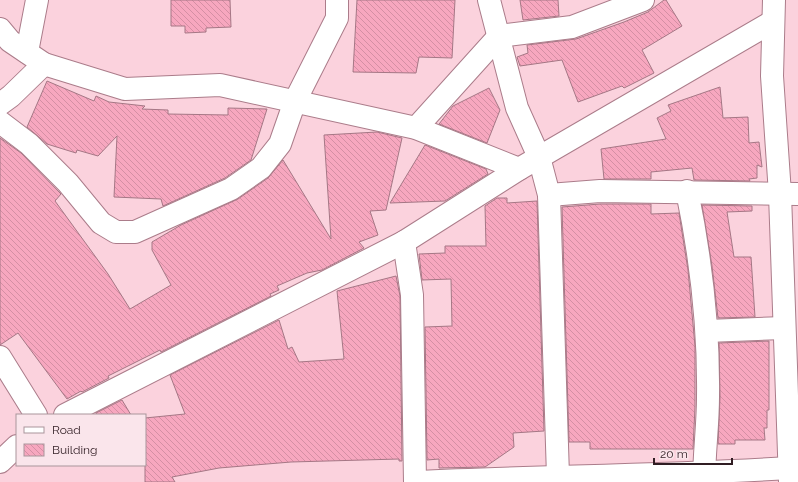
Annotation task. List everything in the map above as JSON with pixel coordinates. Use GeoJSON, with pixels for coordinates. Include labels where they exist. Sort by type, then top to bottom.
{"type":"FeatureCollection","features":[{"type":"Feature","properties":{"kind":"street"},"geometry":{"type":"LineString","coordinates":[[0,104],[11,96],[35,58],[37,0]]}},
{"type":"Feature","properties":{"kind":"street"},"geometry":{"type":"LineString","coordinates":[[0,122],[29,144],[68,183],[101,223],[116,232],[135,232],[231,189],[261,168],[280,144],[295,101],[337,18],[337,0]]}},
{"type":"Feature","properties":{"kind":"street"},"geometry":{"type":"LineString","coordinates":[[489,0],[517,108],[539,157],[549,195],[558,476]]}},
{"type":"Feature","properties":{"kind":"street"},"geometry":{"type":"LineString","coordinates":[[416,128],[499,36],[572,27],[643,0]]}},
{"type":"Feature","properties":{"kind":"street"},"geometry":{"type":"LineString","coordinates":[[404,242],[412,295],[415,482],[558,476],[704,478],[790,475],[793,411],[784,328],[790,272],[789,194],[772,76],[772,22],[774,0]]}},
{"type":"Feature","properties":{"kind":"street"},"geometry":{"type":"LineString","coordinates":[[67,414],[404,242],[539,157],[772,22]]}},
{"type":"Feature","properties":{"kind":"street"},"geometry":{"type":"LineString","coordinates":[[0,29],[10,41],[35,58],[125,89],[220,84],[416,128],[519,169]]}},
{"type":"Feature","properties":{"kind":"street"},"geometry":{"type":"LineString","coordinates":[[549,195],[600,191],[687,191],[789,194]]}},
{"type":"Feature","properties":{"kind":"street"},"geometry":{"type":"LineString","coordinates":[[687,191],[698,242],[707,331],[708,397],[704,478]]}},
{"type":"Feature","properties":{"kind":"street"},"geometry":{"type":"LineString","coordinates":[[707,331],[784,328]]}},
{"type":"Feature","properties":{"kind":"street"},"geometry":{"type":"LineString","coordinates":[[0,357],[35,414]]}},
{"type":"Feature","properties":{"kind":"street"},"geometry":{"type":"LineString","coordinates":[[0,462],[16,447]]}},
{"type":"Feature","properties":{"kind":"building"},"geometry":{"type":"Polygon","coordinates":[[[171,0],[230,0],[231,27],[206,28],[206,32],[185,33],[185,26],[171,26],[171,0]]]}},
{"type":"Feature","properties":{"kind":"building"},"geometry":{"type":"Polygon","coordinates":[[[357,0],[455,0],[452,58],[419,57],[416,73],[353,72],[357,0]]]}},
{"type":"Feature","properties":{"kind":"building"},"geometry":{"type":"Polygon","coordinates":[[[520,0],[558,0],[559,16],[523,20],[520,0]]]}},
{"type":"Feature","properties":{"kind":"building"},"geometry":{"type":"Polygon","coordinates":[[[666,0],[682,26],[642,50],[654,73],[624,88],[622,86],[578,102],[562,60],[520,66],[517,57],[528,53],[527,45],[576,39],[648,12],[666,0]]]}},
{"type":"Feature","properties":{"kind":"building"},"geometry":{"type":"Polygon","coordinates":[[[47,81],[94,101],[96,96],[109,102],[145,106],[142,109],[168,110],[168,114],[228,115],[228,108],[267,109],[251,160],[225,178],[163,206],[161,199],[114,197],[117,136],[98,156],[77,150],[76,153],[47,144],[27,127],[47,81]]]}},
{"type":"Feature","properties":{"kind":"building"},"geometry":{"type":"Polygon","coordinates":[[[720,87],[723,118],[748,117],[749,143],[759,142],[762,167],[757,165],[757,178],[749,179],[750,181],[694,180],[692,168],[651,172],[651,179],[604,179],[601,149],[666,139],[657,118],[671,111],[668,105],[720,87]]]}},
{"type":"Feature","properties":{"kind":"building"},"geometry":{"type":"Polygon","coordinates":[[[489,88],[500,110],[487,143],[439,124],[453,106],[489,88]]]}},
{"type":"Feature","properties":{"kind":"building"},"geometry":{"type":"Polygon","coordinates":[[[377,132],[402,138],[386,210],[370,211],[378,235],[359,242],[364,248],[322,270],[307,273],[277,286],[279,290],[270,294],[271,296],[161,352],[160,350],[108,376],[109,378],[67,399],[18,333],[0,345],[0,138],[21,153],[61,194],[55,201],[108,274],[130,309],[171,285],[152,250],[152,242],[181,225],[238,199],[268,178],[283,160],[331,239],[324,135],[377,132]]]}},
{"type":"Feature","properties":{"kind":"building"},"geometry":{"type":"Polygon","coordinates":[[[425,145],[486,169],[488,174],[445,201],[390,203],[425,145]]]}},
{"type":"Feature","properties":{"kind":"building"},"geometry":{"type":"Polygon","coordinates":[[[497,198],[507,198],[507,203],[537,201],[544,431],[513,433],[514,447],[485,467],[439,468],[439,459],[427,460],[425,327],[452,326],[451,279],[422,280],[419,254],[445,253],[445,246],[486,246],[485,206],[497,198]]]}},
{"type":"Feature","properties":{"kind":"building"},"geometry":{"type":"Polygon","coordinates":[[[600,204],[651,204],[651,214],[679,213],[688,270],[695,346],[693,449],[590,449],[590,442],[569,442],[562,207],[600,204]]]}},
{"type":"Feature","properties":{"kind":"building"},"geometry":{"type":"Polygon","coordinates":[[[702,205],[752,206],[752,211],[727,212],[734,257],[751,257],[755,317],[718,318],[712,266],[702,205]]]}},
{"type":"Feature","properties":{"kind":"building"},"geometry":{"type":"Polygon","coordinates":[[[396,276],[400,296],[402,461],[399,461],[399,459],[291,462],[219,468],[172,477],[175,482],[145,482],[146,418],[185,414],[170,375],[279,320],[288,349],[292,347],[299,362],[344,359],[337,291],[396,276]]]}},
{"type":"Feature","properties":{"kind":"building"},"geometry":{"type":"Polygon","coordinates":[[[769,341],[769,410],[767,410],[767,428],[764,428],[765,440],[735,440],[735,444],[718,444],[720,397],[719,343],[769,341]]]}},
{"type":"Feature","properties":{"kind":"building"},"geometry":{"type":"Polygon","coordinates":[[[122,400],[130,414],[96,414],[122,400]]]}}]}
